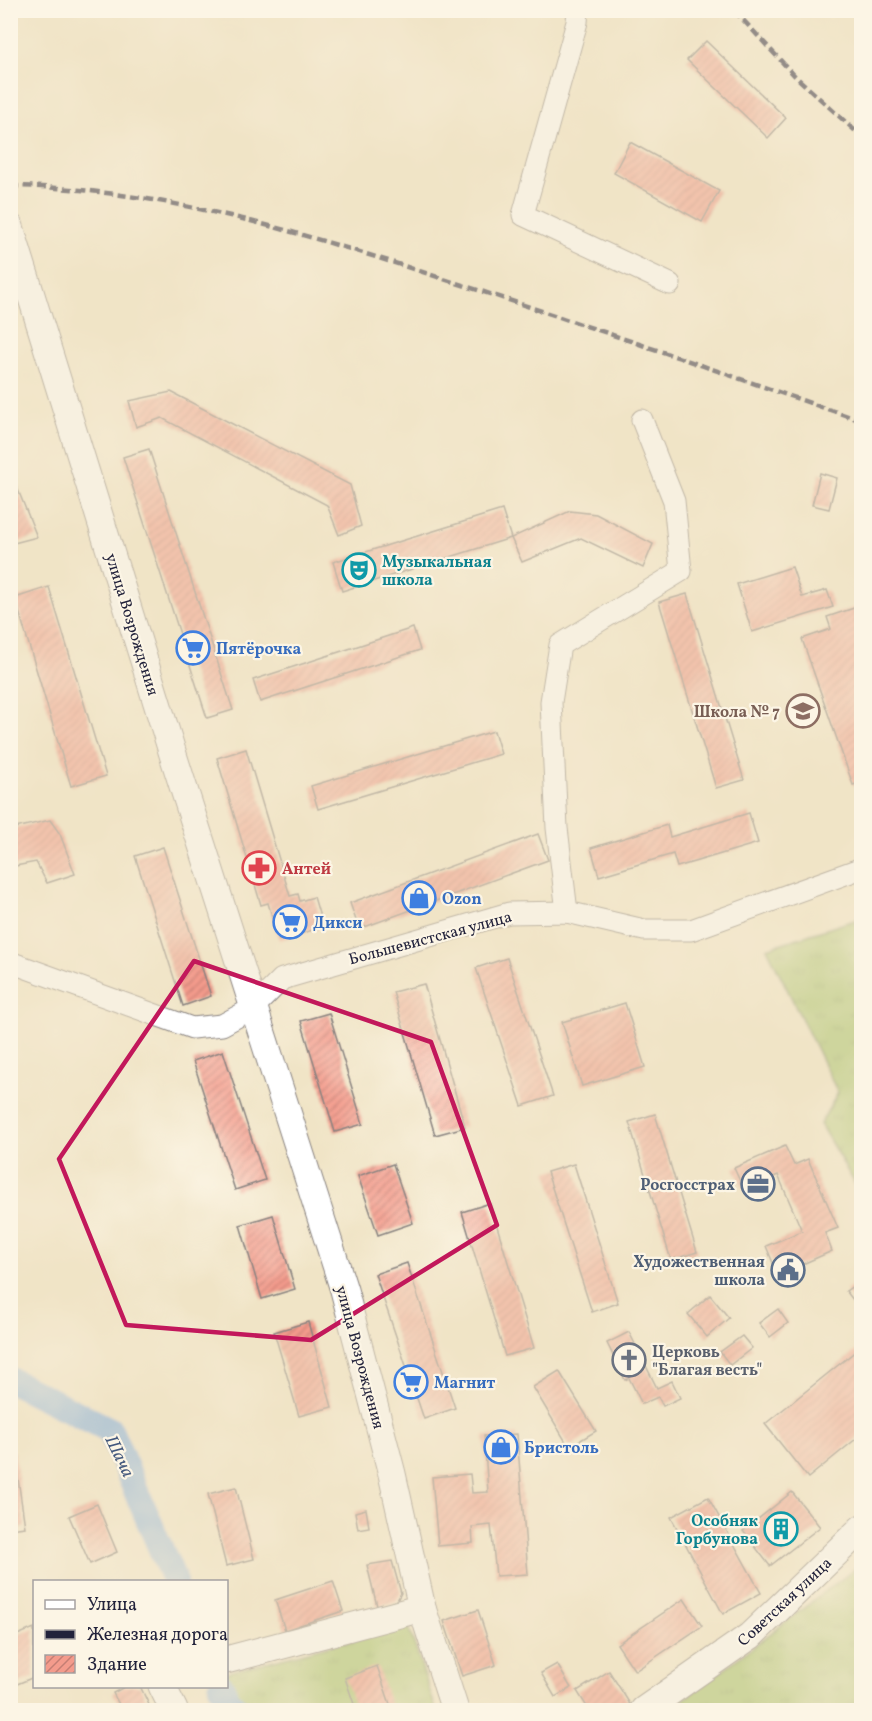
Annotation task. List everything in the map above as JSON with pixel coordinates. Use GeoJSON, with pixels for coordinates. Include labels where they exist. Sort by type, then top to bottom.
{"type":"FeatureCollection","features":[{"type":"Feature","properties":{"kind":"main road","name":"улица Возрождения"},"geometry":{"type":"LineString","coordinates":[[12,233],[253,1008],[344,1290],[393,1474],[422,1608],[455,1710]]}},
{"type":"Feature","properties":{"kind":"main road","name":"Советская улица"},"geometry":{"type":"LineString","coordinates":[[644,1710],[750,1636],[861,1528]]}},
{"type":"Feature","properties":{"kind":"main road"},"geometry":{"type":"LineString","coordinates":[[228,1659],[422,1608]]}},
{"type":"Feature","properties":{"kind":"main road"},"geometry":{"type":"LineString","coordinates":[[163,1688],[174,1710]]}},
{"type":"Feature","properties":{"kind":"street"},"geometry":{"type":"LineString","coordinates":[[578,10],[577,22],[523,215],[670,284]]}},
{"type":"Feature","properties":{"kind":"street"},"geometry":{"type":"LineString","coordinates":[[567,912],[557,828],[551,702],[560,645],[681,571],[674,501],[642,420]]}},
{"type":"Feature","properties":{"kind":"street","name":"Большевистская улица"},"geometry":{"type":"LineString","coordinates":[[253,1008],[282,979],[509,913],[567,912],[644,930],[691,930],[861,868]]}},
{"type":"Feature","properties":{"kind":"street"},"geometry":{"type":"LineString","coordinates":[[10,962],[192,1028],[222,1025],[253,1008]]}},
{"type":"Feature","properties":{"kind":"highlighted area"},"geometry":{"type":"Polygon","coordinates":[[[194,961],[431,1042],[497,1225],[311,1340],[126,1325],[59,1159],[194,961]]]}},
{"type":"Feature","properties":{"kind":"green space"},"geometry":{"type":"Polygon","coordinates":[[[862,918],[861,1194],[820,1124],[838,1093],[767,948],[862,918]]]}},
{"type":"Feature","properties":{"kind":"green space"},"geometry":{"type":"Polygon","coordinates":[[[861,1561],[861,1710],[670,1710],[856,1568],[861,1561]]]}},
{"type":"Feature","properties":{"kind":"green space"},"geometry":{"type":"Polygon","coordinates":[[[409,1628],[436,1710],[222,1710],[210,1688],[228,1688],[228,1672],[390,1630],[409,1628]]]}},
{"type":"Feature","properties":{"kind":"building"},"geometry":{"type":"Polygon","coordinates":[[[706,41],[786,118],[768,138],[687,60],[706,41]]]}},
{"type":"Feature","properties":{"kind":"building"},"geometry":{"type":"Polygon","coordinates":[[[630,142],[719,191],[702,222],[614,173],[630,142]]]}},
{"type":"Feature","properties":{"kind":"building"},"geometry":{"type":"Polygon","coordinates":[[[171,392],[350,485],[361,526],[339,535],[327,505],[162,418],[136,427],[129,401],[171,392]]]}},
{"type":"Feature","properties":{"kind":"building"},"geometry":{"type":"Polygon","coordinates":[[[149,449],[233,710],[207,718],[123,457],[149,449]]]}},
{"type":"Feature","properties":{"kind":"building"},"geometry":{"type":"Polygon","coordinates":[[[10,470],[37,537],[10,544],[10,470]]]}},
{"type":"Feature","properties":{"kind":"building"},"geometry":{"type":"Polygon","coordinates":[[[820,473],[837,478],[829,509],[812,505],[820,473]]]}},
{"type":"Feature","properties":{"kind":"building"},"geometry":{"type":"Polygon","coordinates":[[[502,510],[511,538],[342,591],[333,562],[502,510]]]}},
{"type":"Feature","properties":{"kind":"building"},"geometry":{"type":"Polygon","coordinates":[[[570,511],[596,514],[653,544],[643,568],[581,538],[522,562],[511,538],[570,511]]]}},
{"type":"Feature","properties":{"kind":"building"},"geometry":{"type":"Polygon","coordinates":[[[792,567],[802,597],[827,590],[833,607],[752,632],[737,584],[792,567]]]}},
{"type":"Feature","properties":{"kind":"building"},"geometry":{"type":"Polygon","coordinates":[[[49,587],[106,776],[71,786],[15,598],[49,587]]]}},
{"type":"Feature","properties":{"kind":"building"},"geometry":{"type":"Polygon","coordinates":[[[687,594],[744,780],[716,788],[659,602],[687,594]]]}},
{"type":"Feature","properties":{"kind":"building"},"geometry":{"type":"Polygon","coordinates":[[[857,607],[860,615],[862,614],[862,782],[853,785],[802,639],[831,629],[827,617],[857,607]]]}},
{"type":"Feature","properties":{"kind":"building"},"geometry":{"type":"Polygon","coordinates":[[[413,628],[420,650],[260,702],[253,680],[413,628]]]}},
{"type":"Feature","properties":{"kind":"building"},"geometry":{"type":"Polygon","coordinates":[[[494,731],[501,754],[318,809],[311,786],[494,731]]]}},
{"type":"Feature","properties":{"kind":"building"},"geometry":{"type":"Polygon","coordinates":[[[246,749],[290,896],[298,894],[300,901],[314,897],[323,927],[279,940],[268,903],[261,905],[217,758],[246,749]]]}},
{"type":"Feature","properties":{"kind":"building"},"geometry":{"type":"Polygon","coordinates":[[[749,813],[758,843],[677,867],[673,854],[599,876],[591,848],[667,825],[670,837],[749,813]]]}},
{"type":"Feature","properties":{"kind":"building"},"geometry":{"type":"Polygon","coordinates":[[[50,820],[60,834],[75,874],[47,883],[36,862],[10,867],[10,835],[15,834],[15,828],[50,820]]]}},
{"type":"Feature","properties":{"kind":"building"},"geometry":{"type":"Polygon","coordinates":[[[538,834],[548,860],[359,929],[350,903],[538,834]]]}},
{"type":"Feature","properties":{"kind":"building"},"geometry":{"type":"Polygon","coordinates":[[[163,847],[211,996],[183,1006],[135,856],[163,847]]]}},
{"type":"Feature","properties":{"kind":"building"},"geometry":{"type":"Polygon","coordinates":[[[507,958],[553,1096],[522,1106],[476,968],[507,958]]]}},
{"type":"Feature","properties":{"kind":"building"},"geometry":{"type":"Polygon","coordinates":[[[424,984],[465,1127],[435,1135],[393,992],[424,984]]]}},
{"type":"Feature","properties":{"kind":"building"},"geometry":{"type":"Polygon","coordinates":[[[625,1003],[645,1067],[582,1086],[562,1022],[625,1003]]]}},
{"type":"Feature","properties":{"kind":"building"},"geometry":{"type":"Polygon","coordinates":[[[329,1013],[363,1124],[335,1132],[301,1021],[329,1013]]]}},
{"type":"Feature","properties":{"kind":"building"},"geometry":{"type":"Polygon","coordinates":[[[223,1051],[265,1180],[235,1190],[193,1061],[223,1051]]]}},
{"type":"Feature","properties":{"kind":"building"},"geometry":{"type":"Polygon","coordinates":[[[655,1114],[697,1252],[671,1260],[629,1122],[655,1114]]]}},
{"type":"Feature","properties":{"kind":"building"},"geometry":{"type":"Polygon","coordinates":[[[785,1146],[794,1165],[808,1159],[838,1228],[825,1233],[832,1251],[778,1275],[766,1246],[802,1231],[778,1175],[744,1190],[734,1168],[785,1146]]]}},
{"type":"Feature","properties":{"kind":"building"},"geometry":{"type":"Polygon","coordinates":[[[393,1164],[413,1223],[378,1235],[358,1176],[393,1164]]]}},
{"type":"Feature","properties":{"kind":"building"},"geometry":{"type":"Polygon","coordinates":[[[574,1164],[618,1303],[592,1312],[547,1172],[574,1164]]]}},
{"type":"Feature","properties":{"kind":"building"},"geometry":{"type":"Polygon","coordinates":[[[490,1203],[534,1348],[505,1356],[462,1212],[490,1203]]]}},
{"type":"Feature","properties":{"kind":"building"},"geometry":{"type":"Polygon","coordinates":[[[273,1215],[295,1289],[262,1299],[240,1225],[273,1215]]]}},
{"type":"Feature","properties":{"kind":"building"},"geometry":{"type":"Polygon","coordinates":[[[407,1263],[455,1408],[424,1419],[375,1274],[407,1263]]]}},
{"type":"Feature","properties":{"kind":"building"},"geometry":{"type":"Polygon","coordinates":[[[862,1280],[862,1311],[846,1291],[862,1280]]]}},
{"type":"Feature","properties":{"kind":"building"},"geometry":{"type":"Polygon","coordinates":[[[710,1295],[729,1318],[707,1337],[688,1314],[710,1295]]]}},
{"type":"Feature","properties":{"kind":"building"},"geometry":{"type":"Polygon","coordinates":[[[778,1309],[788,1323],[770,1337],[759,1323],[778,1309]]]}},
{"type":"Feature","properties":{"kind":"building"},"geometry":{"type":"Polygon","coordinates":[[[308,1322],[332,1407],[299,1416],[274,1332],[308,1322]]]}},
{"type":"Feature","properties":{"kind":"building","name":"Церковь \"Благая весть\""},"geometry":{"type":"Polygon","coordinates":[[[629,1332],[657,1388],[672,1381],[680,1398],[663,1406],[658,1397],[642,1404],[629,1378],[625,1380],[607,1343],[629,1332]]]}},
{"type":"Feature","properties":{"kind":"building"},"geometry":{"type":"Polygon","coordinates":[[[742,1336],[752,1348],[730,1365],[720,1352],[742,1336]]]}},
{"type":"Feature","properties":{"kind":"building"},"geometry":{"type":"Polygon","coordinates":[[[862,1346],[862,1434],[808,1478],[765,1424],[862,1346]]]}},
{"type":"Feature","properties":{"kind":"building"},"geometry":{"type":"Polygon","coordinates":[[[559,1371],[596,1431],[569,1447],[533,1387],[559,1371]]]}},
{"type":"Feature","properties":{"kind":"building"},"geometry":{"type":"Polygon","coordinates":[[[517,1434],[528,1574],[496,1576],[491,1525],[472,1527],[473,1543],[438,1546],[432,1477],[470,1474],[472,1493],[488,1492],[484,1436],[517,1434]]]}},
{"type":"Feature","properties":{"kind":"building"},"geometry":{"type":"Polygon","coordinates":[[[10,1451],[14,1451],[25,1527],[10,1529],[10,1451]]]}},
{"type":"Feature","properties":{"kind":"building"},"geometry":{"type":"Polygon","coordinates":[[[236,1487],[254,1559],[226,1566],[208,1494],[236,1487]]]}},
{"type":"Feature","properties":{"kind":"building","name":"Особняк Горбунова"},"geometry":{"type":"Polygon","coordinates":[[[792,1492],[820,1527],[770,1566],[743,1531],[792,1492]]]}},
{"type":"Feature","properties":{"kind":"building"},"geometry":{"type":"Polygon","coordinates":[[[708,1497],[761,1593],[723,1614],[671,1517],[708,1497]]]}},
{"type":"Feature","properties":{"kind":"building"},"geometry":{"type":"Polygon","coordinates":[[[97,1504],[117,1552],[90,1564],[69,1516],[97,1504]]]}},
{"type":"Feature","properties":{"kind":"building"},"geometry":{"type":"Polygon","coordinates":[[[366,1509],[369,1527],[358,1529],[355,1512],[366,1509]]]}},
{"type":"Feature","properties":{"kind":"building"},"geometry":{"type":"Polygon","coordinates":[[[392,1561],[401,1593],[396,1602],[377,1606],[367,1565],[392,1561]]]}},
{"type":"Feature","properties":{"kind":"building"},"geometry":{"type":"Polygon","coordinates":[[[333,1581],[343,1611],[285,1630],[275,1600],[333,1581]]]}},
{"type":"Feature","properties":{"kind":"building"},"geometry":{"type":"Polygon","coordinates":[[[684,1599],[702,1626],[635,1671],[617,1644],[684,1599]]]}},
{"type":"Feature","properties":{"kind":"building"},"geometry":{"type":"Polygon","coordinates":[[[478,1610],[496,1665],[462,1676],[444,1621],[478,1610]]]}},
{"type":"Feature","properties":{"kind":"building"},"geometry":{"type":"Polygon","coordinates":[[[33,1628],[33,1677],[10,1687],[10,1638],[33,1628]]]}},
{"type":"Feature","properties":{"kind":"building"},"geometry":{"type":"Polygon","coordinates":[[[557,1664],[571,1688],[555,1697],[541,1673],[557,1664]]]}},
{"type":"Feature","properties":{"kind":"building"},"geometry":{"type":"Polygon","coordinates":[[[377,1666],[391,1707],[382,1710],[356,1710],[345,1678],[377,1666]]]}},
{"type":"Feature","properties":{"kind":"building"},"geometry":{"type":"Polygon","coordinates":[[[609,1671],[630,1704],[619,1710],[589,1710],[577,1691],[609,1671]]]}},
{"type":"Feature","properties":{"kind":"building"},"geometry":{"type":"Polygon","coordinates":[[[122,1688],[141,1688],[151,1709],[122,1710],[113,1693],[122,1688]]]}},
{"type":"Feature","properties":{"kind":"waterway","name":"Шача"},"geometry":{"type":"LineString","coordinates":[[10,1380],[110,1430],[174,1580]]}},
{"type":"Feature","properties":{"kind":"waterway","name":"Шача"},"geometry":{"type":"LineString","coordinates":[[222,1688],[227,1700],[237,1710]]}},
{"type":"Feature","properties":{"kind":"railway"},"geometry":{"type":"LineString","coordinates":[[734,10],[795,76],[862,137]]}},
{"type":"Feature","properties":{"kind":"railway"},"geometry":{"type":"LineString","coordinates":[[10,186],[123,195],[235,217],[290,231],[399,264],[658,350],[862,421]]}},
{"type":"Feature","properties":{"kind":"place","name":"Музыкальная школа"},"geometry":{"type":"Point","coordinates":[359,570]}},
{"type":"Feature","properties":{"kind":"place","name":"Пятёрочка"},"geometry":{"type":"Point","coordinates":[193,648]}},
{"type":"Feature","properties":{"kind":"place","name":"Школа № 7"},"geometry":{"type":"Point","coordinates":[803,711]}},
{"type":"Feature","properties":{"kind":"place","name":"Антей"},"geometry":{"type":"Point","coordinates":[259,868]}},
{"type":"Feature","properties":{"kind":"place","name":"Ozon"},"geometry":{"type":"Point","coordinates":[419,898]}},
{"type":"Feature","properties":{"kind":"place","name":"Дикси"},"geometry":{"type":"Point","coordinates":[290,922]}},
{"type":"Feature","properties":{"kind":"place","name":"Росгосстрах"},"geometry":{"type":"Point","coordinates":[758,1184]}},
{"type":"Feature","properties":{"kind":"place","name":"Художественная школа"},"geometry":{"type":"Point","coordinates":[788,1270]}},
{"type":"Feature","properties":{"kind":"place","name":"Церковь \"Благая весть\""},"geometry":{"type":"Point","coordinates":[629,1360]}},
{"type":"Feature","properties":{"kind":"place","name":"Магнит"},"geometry":{"type":"Point","coordinates":[411,1382]}},
{"type":"Feature","properties":{"kind":"place","name":"Бристоль"},"geometry":{"type":"Point","coordinates":[501,1447]}},
{"type":"Feature","properties":{"kind":"place","name":"Особняк Горбунова"},"geometry":{"type":"Point","coordinates":[781,1529]}}]}
